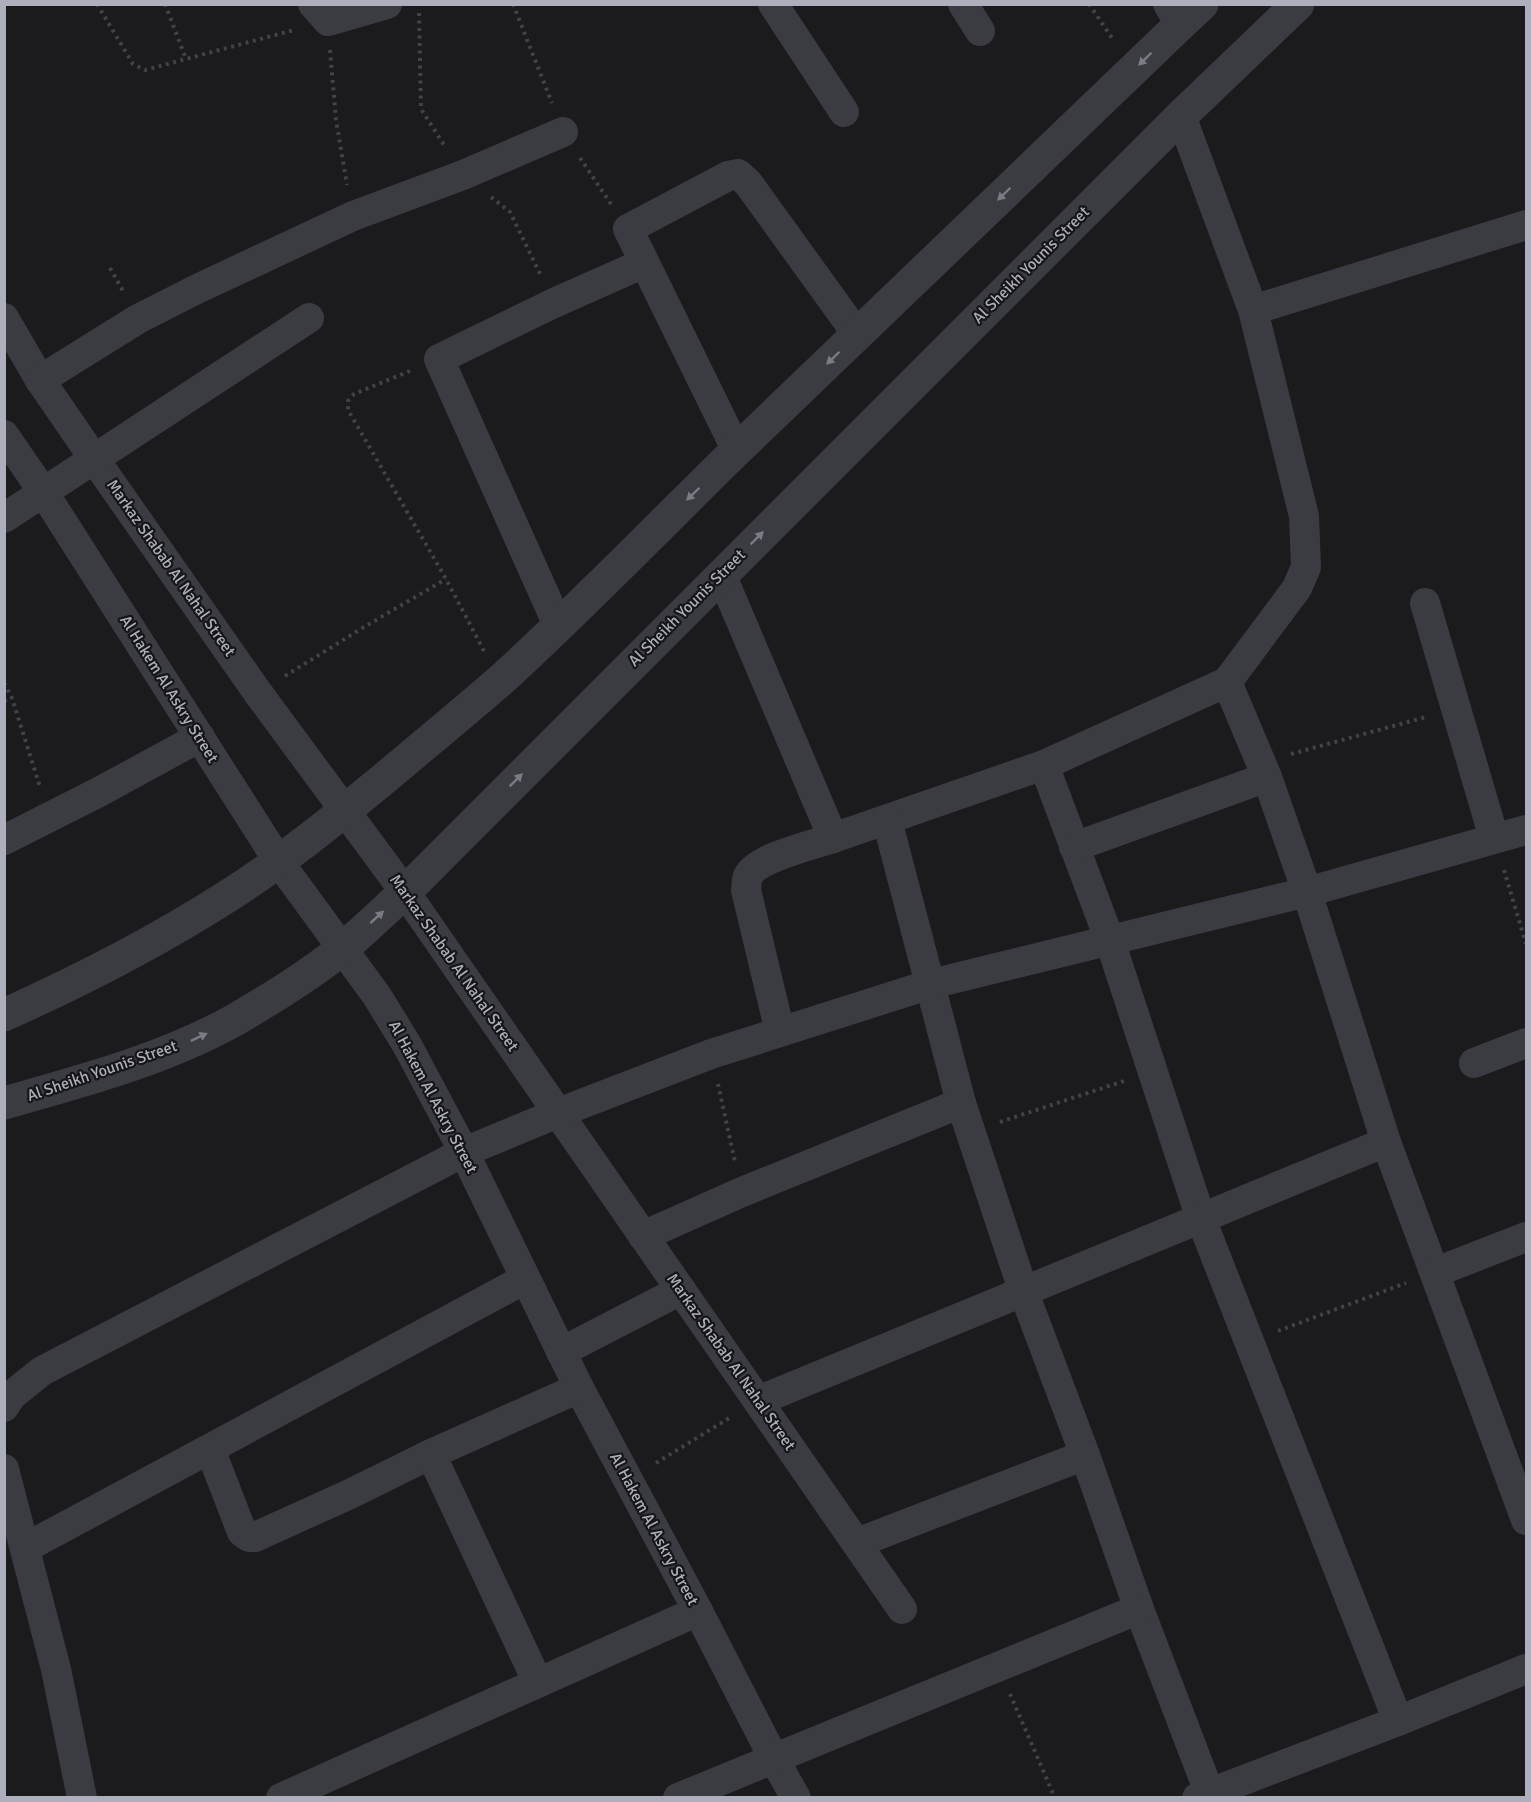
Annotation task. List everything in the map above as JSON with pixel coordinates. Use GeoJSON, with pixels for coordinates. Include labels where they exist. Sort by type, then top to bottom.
{"type":"FeatureCollection","features":[{"type":"Feature","properties":{"kind":"street"},"geometry":{"type":"LineString","coordinates":[[321,13],[387,4]]}},
{"type":"Feature","properties":{"kind":"street"},"geometry":{"type":"LineString","coordinates":[[773,4],[844,112]]}},
{"type":"Feature","properties":{"kind":"street"},"geometry":{"type":"LineString","coordinates":[[963,4],[980,31]]}},
{"type":"Feature","properties":{"kind":"street","name":"Al Sheikh Younis Street"},"geometry":{"type":"LineString","coordinates":[[4,1103],[87,1079],[160,1054],[231,1022],[297,982],[343,948],[405,892],[1181,116],[1298,4]]}},
{"type":"Feature","properties":{"kind":"street"},"geometry":{"type":"LineString","coordinates":[[4,1015],[79,982],[155,941],[279,862],[345,811],[500,680],[1133,70],[1184,11]]}},
{"type":"Feature","properties":{"kind":"street"},"geometry":{"type":"LineString","coordinates":[[780,1032],[746,890],[747,877],[756,868],[769,860],[1044,765],[1227,682],[1297,588],[1306,567],[1304,516],[1253,310],[1181,116]]}},
{"type":"Feature","properties":{"kind":"street"},"geometry":{"type":"LineString","coordinates":[[40,380],[138,319],[197,289],[352,216],[463,175],[563,132]]}},
{"type":"Feature","properties":{"kind":"street"},"geometry":{"type":"LineString","coordinates":[[737,451],[628,230],[728,176],[738,174],[748,183],[857,334]]}},
{"type":"Feature","properties":{"kind":"street"},"geometry":{"type":"LineString","coordinates":[[1253,310],[1527,225]]}},
{"type":"Feature","properties":{"kind":"street"},"geometry":{"type":"LineString","coordinates":[[558,625],[439,359],[554,303],[644,263]]}},
{"type":"Feature","properties":{"kind":"street","name":"Markaz Shabab Al Nahal Street"},"geometry":{"type":"LineString","coordinates":[[4,318],[40,380],[95,460],[258,693],[405,892],[902,1609]]}},
{"type":"Feature","properties":{"kind":"street"},"geometry":{"type":"LineString","coordinates":[[4,518],[309,318]]}},
{"type":"Feature","properties":{"kind":"street","name":"Al Hakem Al Askry Street"},"geometry":{"type":"LineString","coordinates":[[4,435],[44,493],[279,862],[377,996],[407,1045],[464,1152],[579,1388],[796,1797]]}},
{"type":"Feature","properties":{"kind":"street"},"geometry":{"type":"LineString","coordinates":[[721,574],[833,838]]}},
{"type":"Feature","properties":{"kind":"street"},"geometry":{"type":"LineString","coordinates":[[1425,603],[1494,838]]}},
{"type":"Feature","properties":{"kind":"street"},"geometry":{"type":"LineString","coordinates":[[1227,682],[1264,770],[1307,892],[1386,1142],[1527,1520]]}},
{"type":"Feature","properties":{"kind":"street"},"geometry":{"type":"LineString","coordinates":[[4,840],[200,737]]}},
{"type":"Feature","properties":{"kind":"street"},"geometry":{"type":"LineString","coordinates":[[1044,765],[1110,941],[1201,1219],[1398,1721]]}},
{"type":"Feature","properties":{"kind":"street"},"geometry":{"type":"LineString","coordinates":[[1074,847],[1264,770]]}},
{"type":"Feature","properties":{"kind":"street"},"geometry":{"type":"LineString","coordinates":[[887,820],[970,1131],[1024,1293],[1085,1455],[1203,1795],[1527,1669]]}},
{"type":"Feature","properties":{"kind":"street"},"geometry":{"type":"LineString","coordinates":[[4,1407],[12,1395],[42,1371],[464,1152],[711,1054],[931,984],[1307,892],[1527,830]]}},
{"type":"Feature","properties":{"kind":"street"},"geometry":{"type":"LineString","coordinates":[[1474,1063],[1527,1042]]}},
{"type":"Feature","properties":{"kind":"street"},"geometry":{"type":"LineString","coordinates":[[643,1236],[742,1192],[961,1103]]}},
{"type":"Feature","properties":{"kind":"street"},"geometry":{"type":"LineString","coordinates":[[758,1401],[1386,1142]]}},
{"type":"Feature","properties":{"kind":"street"},"geometry":{"type":"LineString","coordinates":[[1436,1272],[1527,1237]]}},
{"type":"Feature","properties":{"kind":"street"},"geometry":{"type":"LineString","coordinates":[[25,1548],[525,1279]]}},
{"type":"Feature","properties":{"kind":"street"},"geometry":{"type":"LineString","coordinates":[[561,1352],[681,1290]]}},
{"type":"Feature","properties":{"kind":"street"},"geometry":{"type":"LineString","coordinates":[[210,1449],[242,1532],[249,1537],[255,1537],[431,1454],[579,1388]]}},
{"type":"Feature","properties":{"kind":"street"},"geometry":{"type":"LineString","coordinates":[[431,1454],[538,1683]]}},
{"type":"Feature","properties":{"kind":"street"},"geometry":{"type":"LineString","coordinates":[[856,1544],[1085,1455]]}},
{"type":"Feature","properties":{"kind":"street"},"geometry":{"type":"LineString","coordinates":[[4,1469],[56,1669],[82,1797]]}},
{"type":"Feature","properties":{"kind":"street"},"geometry":{"type":"LineString","coordinates":[[678,1797],[1139,1609]]}},
{"type":"Feature","properties":{"kind":"street"},"geometry":{"type":"LineString","coordinates":[[281,1797],[698,1611]]}},
{"type":"Feature","properties":{"kind":"path"},"geometry":{"type":"LineString","coordinates":[[97,4],[133,64],[145,70],[186,59],[321,13],[352,216]]}},
{"type":"Feature","properties":{"kind":"path"},"geometry":{"type":"LineString","coordinates":[[165,4],[186,59]]}},
{"type":"Feature","properties":{"kind":"path"},"geometry":{"type":"LineString","coordinates":[[419,4],[421,109],[463,175],[510,212],[554,303]]}},
{"type":"Feature","properties":{"kind":"path"},"geometry":{"type":"LineString","coordinates":[[513,4],[563,132],[628,230]]}},
{"type":"Feature","properties":{"kind":"path"},"geometry":{"type":"LineString","coordinates":[[1089,4],[1133,70]]}},
{"type":"Feature","properties":{"kind":"path"},"geometry":{"type":"LineString","coordinates":[[439,359],[354,394],[348,401],[348,410],[447,579],[500,680]]}},
{"type":"Feature","properties":{"kind":"path"},"geometry":{"type":"LineString","coordinates":[[258,693],[447,579]]}},
{"type":"Feature","properties":{"kind":"path"},"geometry":{"type":"LineString","coordinates":[[4,683],[12,698],[50,816]]}},
{"type":"Feature","properties":{"kind":"path"},"geometry":{"type":"LineString","coordinates":[[4,701],[12,698]]}},
{"type":"Feature","properties":{"kind":"path"},"geometry":{"type":"LineString","coordinates":[[1264,770],[1456,708]]}},
{"type":"Feature","properties":{"kind":"path"},"geometry":{"type":"LineString","coordinates":[[1494,838],[1527,944]]}},
{"type":"Feature","properties":{"kind":"path"},"geometry":{"type":"LineString","coordinates":[[711,1054],[742,1192]]}},
{"type":"Feature","properties":{"kind":"path"},"geometry":{"type":"LineString","coordinates":[[970,1131],[1152,1072]]}},
{"type":"Feature","properties":{"kind":"path"},"geometry":{"type":"LineString","coordinates":[[1249,1342],[1436,1272]]}},
{"type":"Feature","properties":{"kind":"path"},"geometry":{"type":"LineString","coordinates":[[628,1480],[758,1401]]}},
{"type":"Feature","properties":{"kind":"path"},"geometry":{"type":"LineString","coordinates":[[998,1666],[1055,1797]]}}]}
